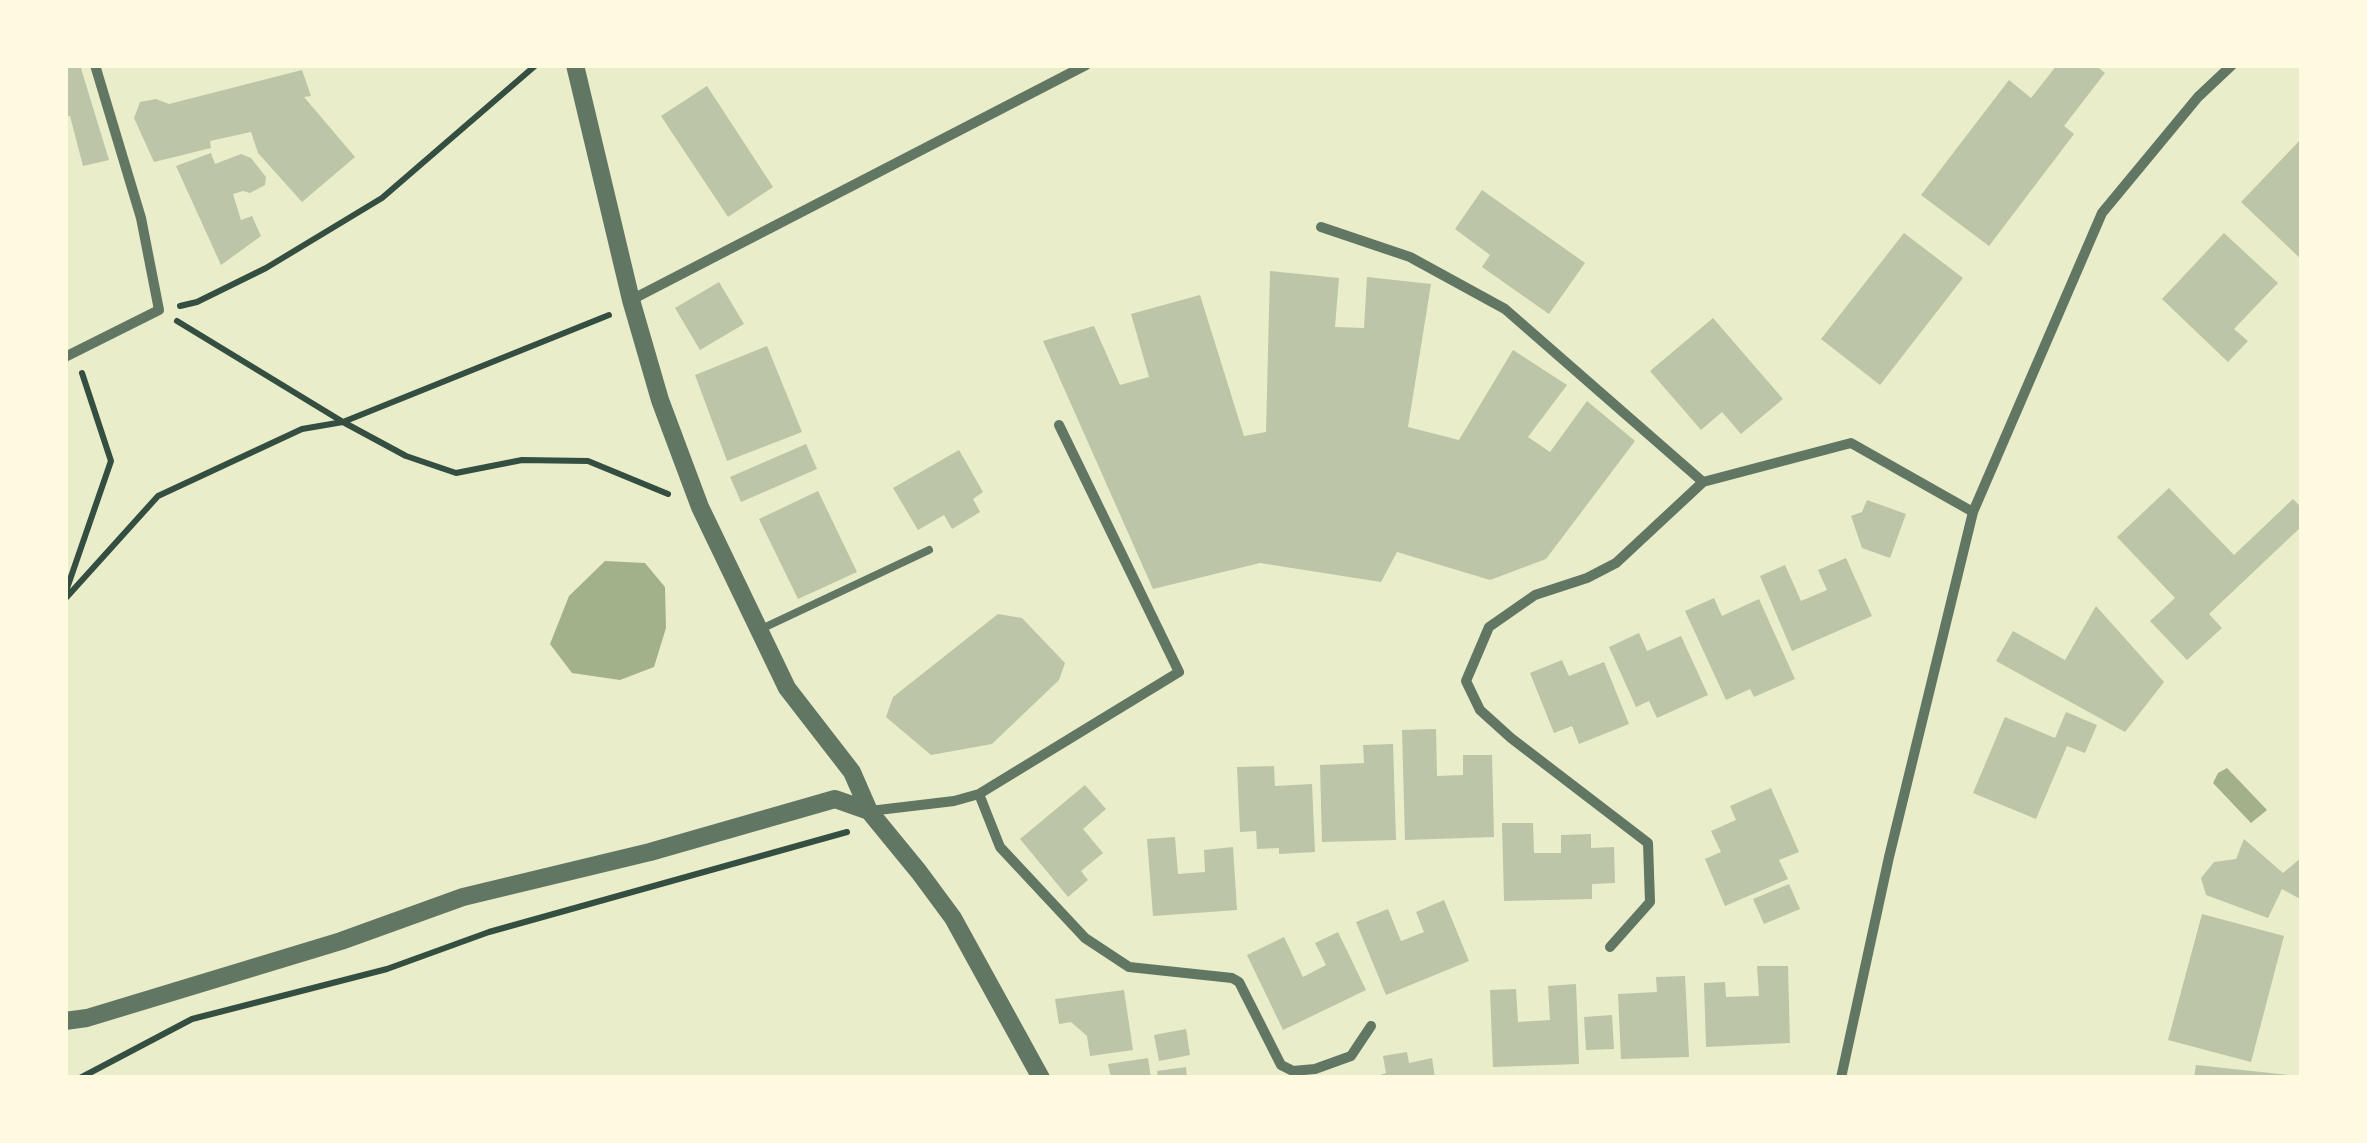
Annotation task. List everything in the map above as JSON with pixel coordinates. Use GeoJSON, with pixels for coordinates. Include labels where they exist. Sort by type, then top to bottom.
{"type":"FeatureCollection","features":[{"type":"Feature","properties":{"kind":"street"},"geometry":{"type":"LineString","coordinates":[[70,356],[159,310],[141,218],[95,65]]}},
{"type":"Feature","properties":{"kind":"street"},"geometry":{"type":"LineString","coordinates":[[575,65],[632,303],[660,400],[700,507],[786,688],[852,772],[869,811],[953,918],[1042,1078]]}},
{"type":"Feature","properties":{"kind":"street"},"geometry":{"type":"LineString","coordinates":[[632,303],[1086,65]]}},
{"type":"Feature","properties":{"kind":"street"},"geometry":{"type":"LineString","coordinates":[[1841,1078],[1889,857],[1974,512],[2102,213],[2198,97],[2232,65]]}},
{"type":"Feature","properties":{"kind":"street"},"geometry":{"type":"LineString","coordinates":[[1321,227],[1410,257],[1505,309],[1703,482]]}},
{"type":"Feature","properties":{"kind":"street"},"geometry":{"type":"LineString","coordinates":[[65,1021],[87,1018],[322,946],[463,897],[650,852],[836,799],[869,811],[954,801],[979,794],[1179,672],[1059,426]]}},
{"type":"Feature","properties":{"kind":"street"},"geometry":{"type":"LineString","coordinates":[[1610,947],[1650,902],[1648,844],[1480,710],[1466,681],[1489,627],[1535,595],[1616,564],[1703,482],[1851,443],[1974,512]]}},
{"type":"Feature","properties":{"kind":"street"},"geometry":{"type":"LineString","coordinates":[[979,794],[1000,848],[1085,938],[1129,967],[1232,978],[1239,982],[1280,1066],[1293,1071],[1315,1069],[1352,1056],[1370,1026]]}},
{"type":"Feature","properties":{"kind":"lane"},"geometry":{"type":"LineString","coordinates":[[759,630],[929,550]]}},
{"type":"Feature","properties":{"kind":"path"},"geometry":{"type":"LineString","coordinates":[[159,310],[197,302],[266,268],[382,198],[536,65]]}},
{"type":"Feature","properties":{"kind":"path"},"geometry":{"type":"LineString","coordinates":[[65,596],[158,496],[302,428],[343,422],[632,303]]}},
{"type":"Feature","properties":{"kind":"path"},"geometry":{"type":"LineString","coordinates":[[159,310],[406,456],[456,473],[522,460],[588,461],[700,507]]}},
{"type":"Feature","properties":{"kind":"path"},"geometry":{"type":"LineString","coordinates":[[65,596],[112,461],[70,356]]}},
{"type":"Feature","properties":{"kind":"path"},"geometry":{"type":"LineString","coordinates":[[80,1078],[192,1019],[387,969],[489,932],[850,831],[869,811]]}},
{"type":"Feature","properties":{"kind":"shaded area"},"geometry":{"type":"Polygon","coordinates":[[[605,561],[645,563],[665,587],[666,628],[654,667],[620,680],[572,673],[550,644],[569,596],[605,561]]]}},
{"type":"Feature","properties":{"kind":"shaded area"},"geometry":{"type":"Polygon","coordinates":[[[2227,768],[2267,810],[2251,823],[2213,783],[2218,773],[2227,768]]]}},
{"type":"Feature","properties":{"kind":"building"},"geometry":{"type":"Polygon","coordinates":[[[65,65],[80,65],[109,160],[83,166],[70,116],[65,117],[65,65]]]}},
{"type":"Feature","properties":{"kind":"building"},"geometry":{"type":"Polygon","coordinates":[[[2057,65],[2095,65],[2105,73],[2064,126],[2074,134],[1989,246],[1921,195],[2009,80],[2031,98],[2057,65]]]}},
{"type":"Feature","properties":{"kind":"building"},"geometry":{"type":"Polygon","coordinates":[[[302,70],[311,96],[304,97],[355,157],[302,202],[258,153],[251,132],[210,141],[211,148],[154,162],[134,118],[140,102],[156,99],[169,104],[302,70]]]}},
{"type":"Feature","properties":{"kind":"building"},"geometry":{"type":"Polygon","coordinates":[[[707,86],[773,187],[728,217],[661,116],[707,86]]]}},
{"type":"Feature","properties":{"kind":"building"},"geometry":{"type":"Polygon","coordinates":[[[2302,138],[2302,260],[2241,202],[2302,138]]]}},
{"type":"Feature","properties":{"kind":"building"},"geometry":{"type":"Polygon","coordinates":[[[211,153],[215,164],[241,154],[251,158],[266,177],[265,185],[250,193],[233,194],[241,220],[252,216],[261,236],[221,265],[176,166],[211,153]]]}},
{"type":"Feature","properties":{"kind":"building"},"geometry":{"type":"Polygon","coordinates":[[[1482,190],[1585,263],[1549,314],[1482,267],[1490,255],[1455,229],[1482,190]]]}},
{"type":"Feature","properties":{"kind":"building"},"geometry":{"type":"Polygon","coordinates":[[[1904,233],[1963,278],[1880,385],[1821,339],[1904,233]]]}},
{"type":"Feature","properties":{"kind":"building"},"geometry":{"type":"Polygon","coordinates":[[[2224,233],[2278,283],[2234,329],[2248,341],[2228,362],[2162,299],[2224,233]]]}},
{"type":"Feature","properties":{"kind":"building"},"geometry":{"type":"Polygon","coordinates":[[[1270,271],[1339,278],[1335,327],[1364,328],[1367,277],[1431,284],[1408,427],[1459,440],[1513,350],[1567,385],[1528,437],[1550,452],[1587,401],[1635,441],[1546,559],[1490,580],[1397,552],[1381,582],[1260,563],[1153,589],[1043,341],[1094,326],[1120,385],[1149,377],[1131,314],[1200,295],[1244,436],[1266,432],[1270,271]]]}},
{"type":"Feature","properties":{"kind":"building"},"geometry":{"type":"Polygon","coordinates":[[[719,282],[744,324],[700,350],[675,308],[719,282]]]}},
{"type":"Feature","properties":{"kind":"building"},"geometry":{"type":"Polygon","coordinates":[[[1713,318],[1783,399],[1741,434],[1722,412],[1701,430],[1650,371],[1713,318]]]}},
{"type":"Feature","properties":{"kind":"building"},"geometry":{"type":"Polygon","coordinates":[[[767,346],[802,432],[727,461],[695,375],[767,346]]]}},
{"type":"Feature","properties":{"kind":"building"},"geometry":{"type":"Polygon","coordinates":[[[806,444],[817,469],[741,502],[730,477],[806,444]]]}},
{"type":"Feature","properties":{"kind":"building"},"geometry":{"type":"Polygon","coordinates":[[[959,450],[983,492],[973,499],[980,512],[952,529],[944,515],[918,530],[893,488],[959,450]]]}},
{"type":"Feature","properties":{"kind":"building"},"geometry":{"type":"Polygon","coordinates":[[[2169,488],[2234,555],[2293,499],[2302,508],[2302,526],[2209,614],[2222,628],[2187,660],[2150,621],[2175,598],[2117,537],[2169,488]]]}},
{"type":"Feature","properties":{"kind":"building"},"geometry":{"type":"Polygon","coordinates":[[[818,491],[857,572],[798,599],[759,519],[818,491]]]}},
{"type":"Feature","properties":{"kind":"building"},"geometry":{"type":"Polygon","coordinates":[[[1867,500],[1906,514],[1890,558],[1862,548],[1851,516],[1862,512],[1867,500]]]}},
{"type":"Feature","properties":{"kind":"building"},"geometry":{"type":"Polygon","coordinates":[[[1846,558],[1872,616],[1792,651],[1760,576],[1785,565],[1801,601],[1827,590],[1818,570],[1846,558]]]}},
{"type":"Feature","properties":{"kind":"building"},"geometry":{"type":"Polygon","coordinates":[[[1714,598],[1722,616],[1759,599],[1795,679],[1754,697],[1750,689],[1726,700],[1685,611],[1714,598]]]}},
{"type":"Feature","properties":{"kind":"building"},"geometry":{"type":"Polygon","coordinates":[[[2096,606],[2164,682],[2125,732],[1996,661],[2013,631],[2065,660],[2096,606]]]}},
{"type":"Feature","properties":{"kind":"building"},"geometry":{"type":"Polygon","coordinates":[[[998,614],[1022,618],[1065,663],[1059,680],[992,744],[931,755],[886,717],[893,697],[998,614]]]}},
{"type":"Feature","properties":{"kind":"building"},"geometry":{"type":"Polygon","coordinates":[[[1639,633],[1647,651],[1681,636],[1708,695],[1657,718],[1649,701],[1636,707],[1609,647],[1639,633]]]}},
{"type":"Feature","properties":{"kind":"building"},"geometry":{"type":"Polygon","coordinates":[[[1562,660],[1569,676],[1604,662],[1629,724],[1579,744],[1572,726],[1554,733],[1530,673],[1562,660]]]}},
{"type":"Feature","properties":{"kind":"building"},"geometry":{"type":"Polygon","coordinates":[[[2066,712],[2097,725],[2085,753],[2067,746],[2036,819],[1973,793],[2005,717],[2055,738],[2066,712]]]}},
{"type":"Feature","properties":{"kind":"building"},"geometry":{"type":"Polygon","coordinates":[[[1436,729],[1437,776],[1463,775],[1463,755],[1492,755],[1494,837],[1405,840],[1402,730],[1436,729]]]}},
{"type":"Feature","properties":{"kind":"building"},"geometry":{"type":"Polygon","coordinates":[[[1393,744],[1396,840],[1322,842],[1320,765],[1364,763],[1363,745],[1393,744]]]}},
{"type":"Feature","properties":{"kind":"building"},"geometry":{"type":"Polygon","coordinates":[[[1274,766],[1275,786],[1312,784],[1315,852],[1279,854],[1279,848],[1257,849],[1256,831],[1240,832],[1237,767],[1274,766]]]}},
{"type":"Feature","properties":{"kind":"building"},"geometry":{"type":"Polygon","coordinates":[[[1085,785],[1106,809],[1083,829],[1103,853],[1081,871],[1088,880],[1068,897],[1020,839],[1085,785]]]}},
{"type":"Feature","properties":{"kind":"building"},"geometry":{"type":"Polygon","coordinates":[[[1771,788],[1799,852],[1779,860],[1788,879],[1725,906],[1705,859],[1721,852],[1711,831],[1736,820],[1730,806],[1771,788]]]}},
{"type":"Feature","properties":{"kind":"building"},"geometry":{"type":"Polygon","coordinates":[[[1502,823],[1533,823],[1534,853],[1561,853],[1561,835],[1591,834],[1591,848],[1614,847],[1615,883],[1592,884],[1592,899],[1504,901],[1502,823]]]}},
{"type":"Feature","properties":{"kind":"building"},"geometry":{"type":"Polygon","coordinates":[[[1175,837],[1178,874],[1205,872],[1204,850],[1233,847],[1237,910],[1153,916],[1147,839],[1175,837]]]}},
{"type":"Feature","properties":{"kind":"building"},"geometry":{"type":"Polygon","coordinates":[[[2244,839],[2283,873],[2302,857],[2302,900],[2282,889],[2268,918],[2206,895],[2201,878],[2214,862],[2236,859],[2244,839]]]}},
{"type":"Feature","properties":{"kind":"building"},"geometry":{"type":"Polygon","coordinates":[[[1789,884],[1800,909],[1764,924],[1753,899],[1789,884]]]}},
{"type":"Feature","properties":{"kind":"building"},"geometry":{"type":"Polygon","coordinates":[[[1444,900],[1469,961],[1386,995],[1356,922],[1388,909],[1401,941],[1424,932],[1416,912],[1444,900]]]}},
{"type":"Feature","properties":{"kind":"building"},"geometry":{"type":"Polygon","coordinates":[[[2202,914],[2284,936],[2251,1062],[2168,1040],[2202,914]]]}},
{"type":"Feature","properties":{"kind":"building"},"geometry":{"type":"Polygon","coordinates":[[[1338,932],[1366,990],[1283,1030],[1247,955],[1284,937],[1303,977],[1326,965],[1315,943],[1338,932]]]}},
{"type":"Feature","properties":{"kind":"building"},"geometry":{"type":"Polygon","coordinates":[[[1757,966],[1788,966],[1790,1043],[1706,1047],[1704,983],[1725,982],[1726,997],[1759,996],[1757,966]]]}},
{"type":"Feature","properties":{"kind":"building"},"geometry":{"type":"Polygon","coordinates":[[[1685,976],[1689,1057],[1621,1059],[1618,994],[1657,992],[1656,977],[1685,976]]]}},
{"type":"Feature","properties":{"kind":"building"},"geometry":{"type":"Polygon","coordinates":[[[1576,984],[1579,1064],[1493,1067],[1490,990],[1516,989],[1518,1022],[1550,1020],[1548,986],[1576,984]]]}},
{"type":"Feature","properties":{"kind":"building"},"geometry":{"type":"Polygon","coordinates":[[[1124,990],[1133,1050],[1090,1056],[1087,1036],[1071,1022],[1059,1024],[1055,999],[1124,990]]]}},
{"type":"Feature","properties":{"kind":"building"},"geometry":{"type":"Polygon","coordinates":[[[1612,1015],[1614,1049],[1586,1050],[1584,1017],[1612,1015]]]}},
{"type":"Feature","properties":{"kind":"building"},"geometry":{"type":"Polygon","coordinates":[[[1186,1029],[1190,1055],[1159,1061],[1154,1035],[1186,1029]]]}},
{"type":"Feature","properties":{"kind":"building"},"geometry":{"type":"Polygon","coordinates":[[[1407,1052],[1409,1063],[1432,1058],[1435,1078],[1371,1078],[1386,1073],[1383,1056],[1407,1052]]]}},
{"type":"Feature","properties":{"kind":"building"},"geometry":{"type":"Polygon","coordinates":[[[1148,1058],[1151,1078],[1111,1078],[1108,1064],[1148,1058]]]}},
{"type":"Feature","properties":{"kind":"building"},"geometry":{"type":"Polygon","coordinates":[[[2196,1065],[2289,1075],[2289,1078],[2194,1078],[2196,1065]]]}},
{"type":"Feature","properties":{"kind":"building"},"geometry":{"type":"Polygon","coordinates":[[[1186,1067],[1187,1078],[1158,1078],[1157,1071],[1186,1067]]]}}]}
